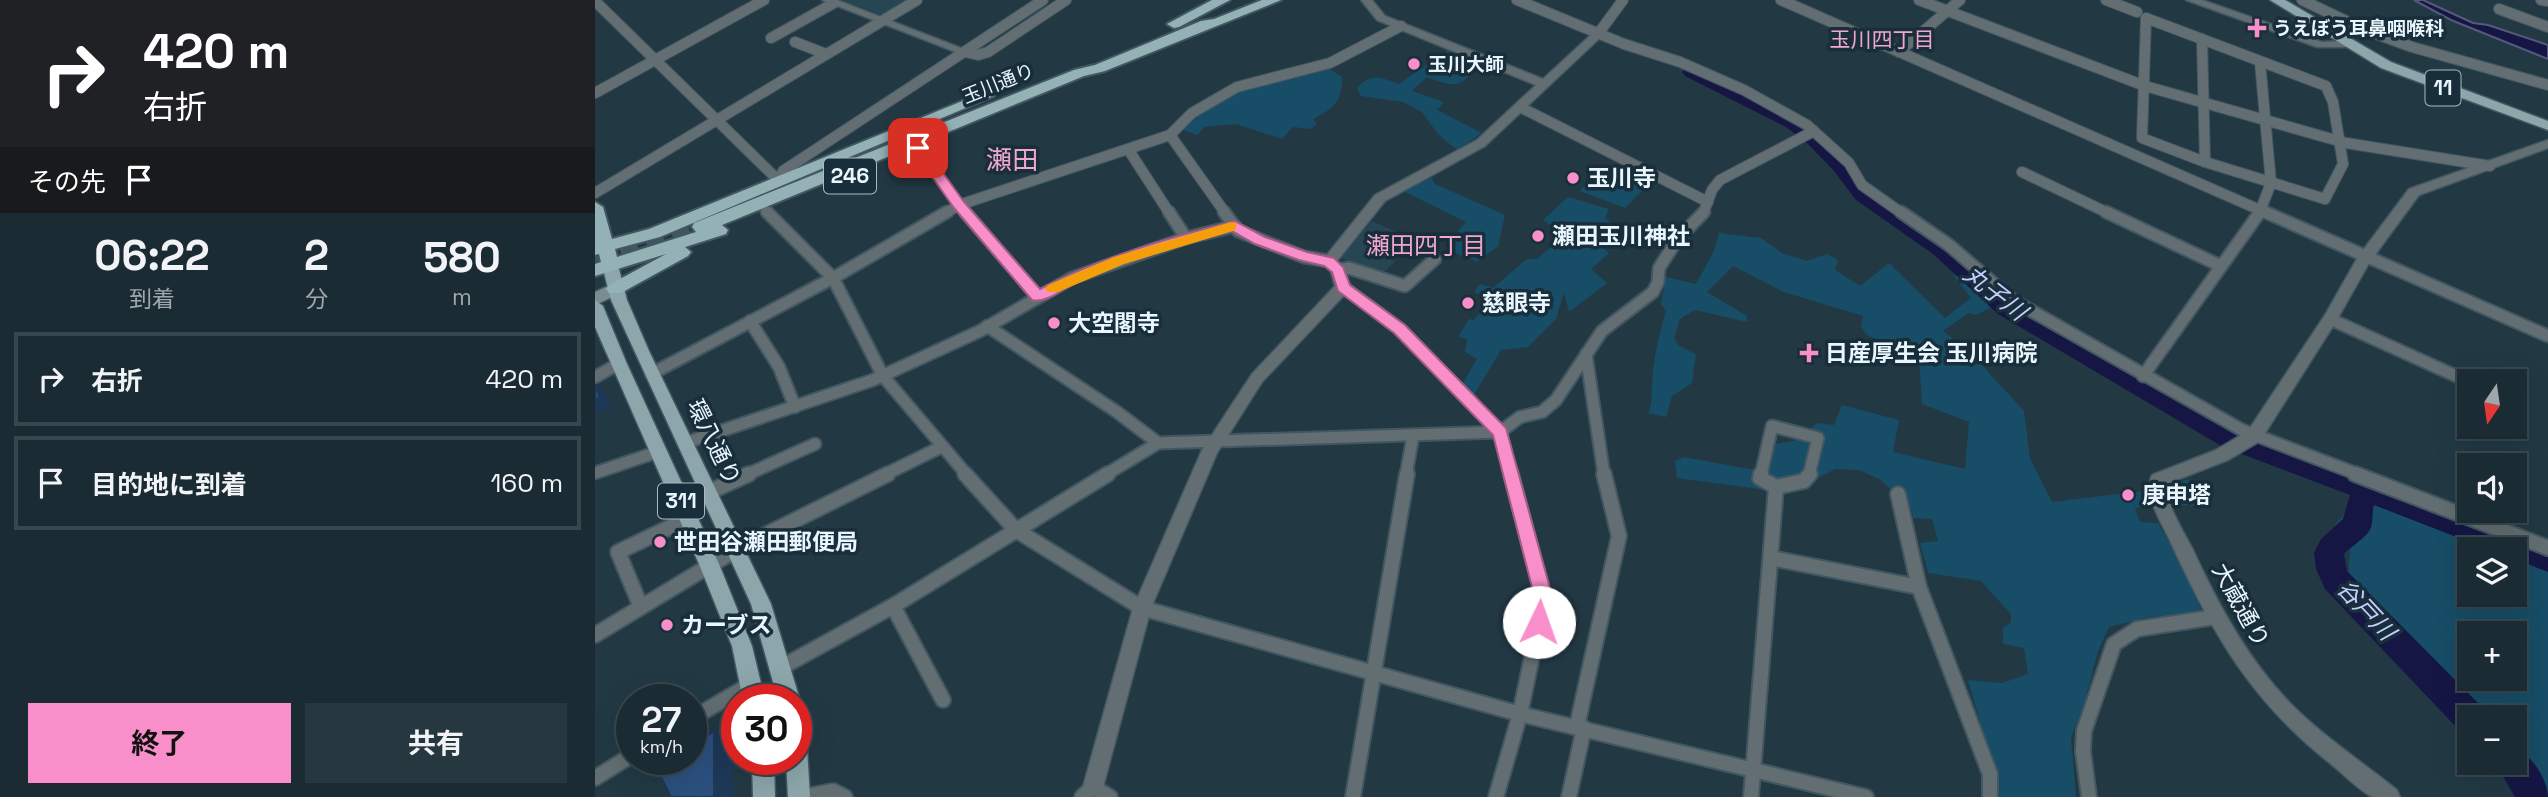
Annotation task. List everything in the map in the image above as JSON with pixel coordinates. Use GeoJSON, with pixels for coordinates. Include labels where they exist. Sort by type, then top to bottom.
{"type":"FeatureCollection","features":[{"type":"Feature","properties":{"kind":"highway","name":"玉川通り"},"geometry":{"type":"LineString","coordinates":[[697,225],[776,198],[1079,73],[1093,63],[1200,19],[1222,0]]}},
{"type":"Feature","properties":{"kind":"highway","name":"246"},"geometry":{"type":"LineString","coordinates":[[1200,19],[1237,0]]}},
{"type":"Feature","properties":{"kind":"highway","name":"246"},"geometry":{"type":"LineString","coordinates":[[1200,19],[1213,18],[1257,0]]}},
{"type":"Feature","properties":{"kind":"highway","name":"玉川通り"},"geometry":{"type":"LineString","coordinates":[[1200,19],[1216,23],[1274,0]]}},
{"type":"Feature","properties":{"kind":"highway","name":"246"},"geometry":{"type":"LineString","coordinates":[[601,248],[654,233],[697,225],[736,224],[1086,77],[1093,63],[1069,63],[779,181],[697,225],[602,268]]}},
{"type":"Feature","properties":{"kind":"highway","name":"環八通り"},"geometry":{"type":"LineString","coordinates":[[595,207],[602,268]]}},
{"type":"Feature","properties":{"kind":"highway"},"geometry":{"type":"LineString","coordinates":[[615,289],[736,224]]}},
{"type":"Feature","properties":{"kind":"main road","name":"11"},"geometry":{"type":"LineString","coordinates":[[2276,0],[2347,44],[2409,74],[2546,123]]}},
{"type":"Feature","properties":{"kind":"main road","name":"環八通り"},"geometry":{"type":"LineString","coordinates":[[602,268],[615,289],[651,374],[737,549],[761,604],[784,684]]}},
{"type":"Feature","properties":{"kind":"main road"},"geometry":{"type":"LineString","coordinates":[[595,299],[615,289]]}},
{"type":"Feature","properties":{"kind":"main road","name":"311"},"geometry":{"type":"LineString","coordinates":[[595,306],[618,364],[660,451],[709,564],[742,646],[750,684]]}},
{"type":"Feature","properties":{"kind":"main road"},"geometry":{"type":"LineString","coordinates":[[763,775],[764,797]]}},
{"type":"Feature","properties":{"kind":"main road"},"geometry":{"type":"LineString","coordinates":[[798,775],[800,797]]}},
{"type":"Feature","properties":{"kind":"street"},"geometry":{"type":"LineString","coordinates":[[608,0],[596,5],[779,181],[783,171],[1043,0]]}},
{"type":"Feature","properties":{"kind":"street"},"geometry":{"type":"LineString","coordinates":[[595,93],[764,0]]}},
{"type":"Feature","properties":{"kind":"street"},"geometry":{"type":"LineString","coordinates":[[595,193],[917,0]]}},
{"type":"Feature","properties":{"kind":"street"},"geometry":{"type":"LineString","coordinates":[[771,38],[830,1],[978,55],[988,52],[1064,0]]}},
{"type":"Feature","properties":{"kind":"street"},"geometry":{"type":"LineString","coordinates":[[1366,0],[1377,16],[1545,84]]}},
{"type":"Feature","properties":{"kind":"street"},"geometry":{"type":"LineString","coordinates":[[1517,0],[1595,36],[1709,74],[1772,105],[1812,132],[1849,163],[1862,185],[1949,246],[2014,301],[2248,440],[2336,464],[2548,548]]}},
{"type":"Feature","properties":{"kind":"street"},"geometry":{"type":"LineString","coordinates":[[1110,797],[1088,792],[1142,608],[1214,442],[1257,378],[1337,273],[1380,198],[1481,143],[1595,36],[1623,0]]}},
{"type":"Feature","properties":{"kind":"street"},"geometry":{"type":"LineString","coordinates":[[1781,0],[2548,337]]}},
{"type":"Feature","properties":{"kind":"street"},"geometry":{"type":"LineString","coordinates":[[1919,0],[2145,86],[2337,140],[2490,166]]}},
{"type":"Feature","properties":{"kind":"street"},"geometry":{"type":"LineString","coordinates":[[1899,52],[1960,0]]}},
{"type":"Feature","properties":{"kind":"street"},"geometry":{"type":"LineString","coordinates":[[2106,0],[2137,12]]}},
{"type":"Feature","properties":{"kind":"street"},"geometry":{"type":"LineString","coordinates":[[2191,0],[2321,45],[2347,44]]}},
{"type":"Feature","properties":{"kind":"street"},"geometry":{"type":"LineString","coordinates":[[2302,0],[2363,29],[2401,43],[2548,85]]}},
{"type":"Feature","properties":{"kind":"street"},"geometry":{"type":"LineString","coordinates":[[2541,0],[2548,1]]}},
{"type":"Feature","properties":{"kind":"street"},"geometry":{"type":"LineString","coordinates":[[2499,9],[2548,27]]}},
{"type":"Feature","properties":{"kind":"street"},"geometry":{"type":"LineString","coordinates":[[2146,18],[2326,86],[2333,102],[2337,140],[2343,164],[2325,199],[2205,162],[2141,138],[2145,86],[2146,18]]}},
{"type":"Feature","properties":{"kind":"street"},"geometry":{"type":"LineString","coordinates":[[651,374],[833,278],[959,205],[1170,135],[1192,114],[1237,87],[1330,63],[1401,26]]}},
{"type":"Feature","properties":{"kind":"street"},"geometry":{"type":"LineString","coordinates":[[2202,39],[2205,162]]}},
{"type":"Feature","properties":{"kind":"street"},"geometry":{"type":"LineString","coordinates":[[795,42],[826,54]]}},
{"type":"Feature","properties":{"kind":"street"},"geometry":{"type":"LineString","coordinates":[[2143,376],[2262,212],[2271,183],[2260,62]]}},
{"type":"Feature","properties":{"kind":"street"},"geometry":{"type":"LineString","coordinates":[[1520,107],[1707,202]]}},
{"type":"Feature","properties":{"kind":"street"},"geometry":{"type":"LineString","coordinates":[[780,668],[893,606],[1158,443],[1500,432],[1520,416],[1542,412],[1556,400],[1602,331],[1653,292],[1658,282],[1659,268],[1677,240],[1706,210],[1712,190],[1720,180],[1812,132]]}},
{"type":"Feature","properties":{"kind":"street"},"geometry":{"type":"LineString","coordinates":[[1170,135],[1238,230],[1337,273],[1399,329],[1500,432],[1544,599],[1520,714],[1496,797]]}},
{"type":"Feature","properties":{"kind":"street"},"geometry":{"type":"LineString","coordinates":[[918,148],[959,205],[1038,297]]}},
{"type":"Feature","properties":{"kind":"street"},"geometry":{"type":"LineString","coordinates":[[1128,149],[1186,238]]}},
{"type":"Feature","properties":{"kind":"street"},"geometry":{"type":"LineString","coordinates":[[2248,440],[2330,320],[2366,257],[2414,191],[2546,149]]}},
{"type":"Feature","properties":{"kind":"street"},"geometry":{"type":"LineString","coordinates":[[2022,172],[2221,266]]}},
{"type":"Feature","properties":{"kind":"street"},"geometry":{"type":"LineString","coordinates":[[766,211],[833,278],[883,376],[941,447],[1016,530],[1142,608],[1520,714],[1866,797]]}},
{"type":"Feature","properties":{"kind":"street"},"geometry":{"type":"LineString","coordinates":[[685,443],[883,376],[987,327],[1072,278],[1186,238],[1235,226]]}},
{"type":"Feature","properties":{"kind":"street"},"geometry":{"type":"LineString","coordinates":[[1337,273],[1349,268],[1405,286],[1435,259]]}},
{"type":"Feature","properties":{"kind":"street"},"geometry":{"type":"LineString","coordinates":[[2330,320],[2456,376]]}},
{"type":"Feature","properties":{"kind":"street"},"geometry":{"type":"LineString","coordinates":[[750,321],[779,367],[796,407]]}},
{"type":"Feature","properties":{"kind":"street"},"geometry":{"type":"LineString","coordinates":[[987,327],[1117,412],[1158,443]]}},
{"type":"Feature","properties":{"kind":"street"},"geometry":{"type":"LineString","coordinates":[[1569,797],[1580,727],[1619,536],[1600,457],[1586,354]]}},
{"type":"Feature","properties":{"kind":"street"},"geometry":{"type":"LineString","coordinates":[[595,377],[618,364]]}},
{"type":"Feature","properties":{"kind":"street"},"geometry":{"type":"LineString","coordinates":[[1772,426],[1818,438],[1810,474],[1804,481],[1776,486],[1760,478],[1772,426]]}},
{"type":"Feature","properties":{"kind":"street"},"geometry":{"type":"LineString","coordinates":[[1353,797],[1413,436]]}},
{"type":"Feature","properties":{"kind":"street","name":"大蔵通り"},"geometry":{"type":"LineString","coordinates":[[2248,440],[2158,480],[2157,486],[2164,508],[2215,617],[2246,666],[2277,704],[2390,797]]}},
{"type":"Feature","properties":{"kind":"street"},"geometry":{"type":"LineString","coordinates":[[709,492],[815,444]]}},
{"type":"Feature","properties":{"kind":"street"},"geometry":{"type":"LineString","coordinates":[[595,635],[709,564],[941,447]]}},
{"type":"Feature","properties":{"kind":"street"},"geometry":{"type":"LineString","coordinates":[[595,473],[660,451]]}},
{"type":"Feature","properties":{"kind":"street"},"geometry":{"type":"LineString","coordinates":[[1751,797],[1776,486]]}},
{"type":"Feature","properties":{"kind":"street"},"geometry":{"type":"LineString","coordinates":[[1898,494],[1919,587],[1990,774],[1990,797]]}},
{"type":"Feature","properties":{"kind":"street"},"geometry":{"type":"LineString","coordinates":[[641,607],[618,552],[689,518]]}},
{"type":"Feature","properties":{"kind":"street"},"geometry":{"type":"LineString","coordinates":[[1771,558],[1919,587]]}},
{"type":"Feature","properties":{"kind":"street"},"geometry":{"type":"LineString","coordinates":[[893,606],[943,700]]}},
{"type":"Feature","properties":{"kind":"street"},"geometry":{"type":"LineString","coordinates":[[2089,797],[2083,751],[2084,731],[2114,644],[2137,629],[2215,617]]}},
{"type":"Feature","properties":{"kind":"street"},"geometry":{"type":"LineString","coordinates":[[595,778],[616,765]]}},
{"type":"Feature","properties":{"kind":"street"},"geometry":{"type":"LineString","coordinates":[[800,797],[833,791],[845,797]]}},
{"type":"Feature","properties":{"kind":"shaded area"},"geometry":{"type":"Polygon","coordinates":[[[842,0],[910,0],[882,15],[842,0]]]}},
{"type":"Feature","properties":{"kind":"shaded area"},"geometry":{"type":"Polygon","coordinates":[[[2414,0],[2423,0],[2473,23],[2488,25],[2548,45],[2548,59],[2451,20],[2414,0]]]}},
{"type":"Feature","properties":{"kind":"shaded area"},"geometry":{"type":"Polygon","coordinates":[[[1451,48],[1483,62],[1463,81],[1446,84],[1427,77],[1412,91],[1444,102],[1437,110],[1482,133],[1457,150],[1438,134],[1422,112],[1403,102],[1361,96],[1357,88],[1372,78],[1382,78],[1399,84],[1451,48]]]}},
{"type":"Feature","properties":{"kind":"shaded area"},"geometry":{"type":"Polygon","coordinates":[[[1327,67],[1342,77],[1341,92],[1331,108],[1313,119],[1317,124],[1311,129],[1293,127],[1282,139],[1236,124],[1204,127],[1197,135],[1183,130],[1207,107],[1238,90],[1327,67]]]}},
{"type":"Feature","properties":{"kind":"shaded area"},"geometry":{"type":"Polygon","coordinates":[[[1605,170],[1644,188],[1625,208],[1580,191],[1596,172],[1600,174],[1605,170]]]}},
{"type":"Feature","properties":{"kind":"shaded area"},"geometry":{"type":"Polygon","coordinates":[[[1431,177],[1435,184],[1505,215],[1498,246],[1477,262],[1453,252],[1450,241],[1466,222],[1401,190],[1431,177]]]}},
{"type":"Feature","properties":{"kind":"shaded area"},"geometry":{"type":"Polygon","coordinates":[[[1568,197],[1609,209],[1605,218],[1621,230],[1603,248],[1609,253],[1591,269],[1607,283],[1569,312],[1564,292],[1556,319],[1528,347],[1501,350],[1474,395],[1463,383],[1477,359],[1465,352],[1467,339],[1458,337],[1469,319],[1474,320],[1490,299],[1474,292],[1480,284],[1493,288],[1527,259],[1537,259],[1565,235],[1543,220],[1568,197]]]}},
{"type":"Feature","properties":{"kind":"shaded area"},"geometry":{"type":"Polygon","coordinates":[[[1372,221],[1416,241],[1382,274],[1341,258],[1372,221]]]}},
{"type":"Feature","properties":{"kind":"shaded area"},"geometry":{"type":"Polygon","coordinates":[[[1719,233],[1761,238],[1782,253],[1807,261],[1827,254],[1838,260],[1835,270],[1860,286],[1889,263],[1945,318],[1971,298],[1954,276],[1957,272],[1991,301],[1990,308],[1976,315],[1968,313],[1943,331],[1970,352],[2024,411],[2030,458],[2052,502],[2143,491],[2148,503],[2135,509],[2140,522],[2158,523],[2175,552],[2202,611],[2145,618],[2109,627],[2098,651],[2085,701],[2071,738],[2076,797],[1997,797],[1995,774],[1968,680],[2002,683],[2028,674],[2024,648],[2003,644],[2003,628],[2011,622],[2011,614],[1981,581],[1928,573],[1920,543],[1938,541],[1932,519],[1913,518],[1912,511],[1881,480],[1859,470],[1835,469],[1805,485],[1782,492],[1677,478],[1675,461],[1684,457],[1765,472],[1775,444],[1797,440],[1817,423],[1834,425],[1842,405],[1899,420],[1893,452],[1965,469],[1969,422],[1922,404],[1919,359],[1867,335],[1861,327],[1863,316],[1784,292],[1733,266],[1707,292],[1747,316],[1747,322],[1695,310],[1680,319],[1674,338],[1679,346],[1696,354],[1692,383],[1672,396],[1666,417],[1648,413],[1655,357],[1666,311],[1661,304],[1666,277],[1696,284],[1714,251],[1719,233]]]}},
{"type":"Feature","properties":{"kind":"shaded area"},"geometry":{"type":"Polygon","coordinates":[[[2188,479],[2196,486],[2205,506],[2176,505],[2172,485],[2188,479]]]}},
{"type":"Feature","properties":{"kind":"shaded area"},"geometry":{"type":"Polygon","coordinates":[[[2371,490],[2487,537],[2457,537],[2457,607],[2527,607],[2527,553],[2548,562],[2548,797],[2542,797],[2527,775],[2527,705],[2469,705],[2365,596],[2352,590],[2348,578],[2350,550],[2336,523],[2348,511],[2356,494],[2371,490]]]}},
{"type":"Feature","properties":{"kind":"building"},"geometry":{"type":"Polygon","coordinates":[[[908,144],[915,154],[898,161],[891,151],[908,144]]]}},
{"type":"Feature","properties":{"kind":"building"},"geometry":{"type":"Polygon","coordinates":[[[595,386],[600,397],[595,399],[595,386]]]}},
{"type":"Feature","properties":{"kind":"building"},"geometry":{"type":"Polygon","coordinates":[[[714,731],[714,797],[671,797],[660,775],[707,775],[707,736],[714,731]]]}},
{"type":"Feature","properties":{"kind":"waterway","name":"丸子川"},"geometry":{"type":"LineString","coordinates":[[1692,72],[1793,122],[1814,138],[1842,166],[1864,195],[1941,248],[2007,308],[2233,439],[2366,490]]}},
{"type":"Feature","properties":{"kind":"waterway","name":"丸子川"},"geometry":{"type":"LineString","coordinates":[[2366,490],[2548,559]]}},
{"type":"Feature","properties":{"kind":"waterway","name":"谷戸川"},"geometry":{"type":"LineString","coordinates":[[2366,490],[2357,514],[2358,524],[2336,542],[2329,553],[2331,569],[2336,580],[2457,705]]}},
{"type":"Feature","properties":{"kind":"waterway","name":"谷戸川"},"geometry":{"type":"LineString","coordinates":[[2520,775],[2535,797]]}},
{"type":"Feature","properties":{"kind":"tunnel"},"geometry":{"type":"LineString","coordinates":[[595,260],[700,227]]}},
{"type":"Feature","properties":{"kind":"slow traffic"},"geometry":{"type":"LineString","coordinates":[[1053,289],[1072,278],[1119,261],[1186,238],[1231,227]]}},
{"type":"Feature","properties":{"kind":"place","name":"うえぼう耳鼻咽喉科"},"geometry":{"type":"Point","coordinates":[2257,28]}},
{"type":"Feature","properties":{"kind":"place","name":"玉川大師"},"geometry":{"type":"Point","coordinates":[1414,64]}},
{"type":"Feature","properties":{"kind":"place","name":"玉川寺"},"geometry":{"type":"Point","coordinates":[1573,178]}},
{"type":"Feature","properties":{"kind":"place","name":"瀬田玉川神社"},"geometry":{"type":"Point","coordinates":[1538,236]}},
{"type":"Feature","properties":{"kind":"place","name":"慈眼寺"},"geometry":{"type":"Point","coordinates":[1468,303]}},
{"type":"Feature","properties":{"kind":"place","name":"大空閣寺"},"geometry":{"type":"Point","coordinates":[1054,323]}},
{"type":"Feature","properties":{"kind":"place","name":"日産厚生会 玉川病院"},"geometry":{"type":"Point","coordinates":[1809,353]}},
{"type":"Feature","properties":{"kind":"place","name":"庚申塔"},"geometry":{"type":"Point","coordinates":[2128,495]}},
{"type":"Feature","properties":{"kind":"place","name":"世田谷瀬田郵便局"},"geometry":{"type":"Point","coordinates":[660,542]}},
{"type":"Feature","properties":{"kind":"place","name":"カーブス"},"geometry":{"type":"Point","coordinates":[667,625]}},
{"type":"Feature","properties":{"kind":"district","name":"玉川四丁目"},"geometry":{"type":"Point","coordinates":[1882,40]}},
{"type":"Feature","properties":{"kind":"district","name":"瀬田"},"geometry":{"type":"Point","coordinates":[1012,160]}},
{"type":"Feature","properties":{"kind":"district","name":"瀬田四丁目"},"geometry":{"type":"Point","coordinates":[1426,246]}},
{"type":"Feature","properties":{"kind":"route"},"geometry":{"type":"LineString","coordinates":[[918,148],[959,205],[1038,297],[1072,278],[1119,261],[1186,238],[1235,226],[1260,240],[1304,257],[1329,261],[1342,276],[1343,287],[1399,329],[1500,432],[1544,599],[1539,622]]}}]}
